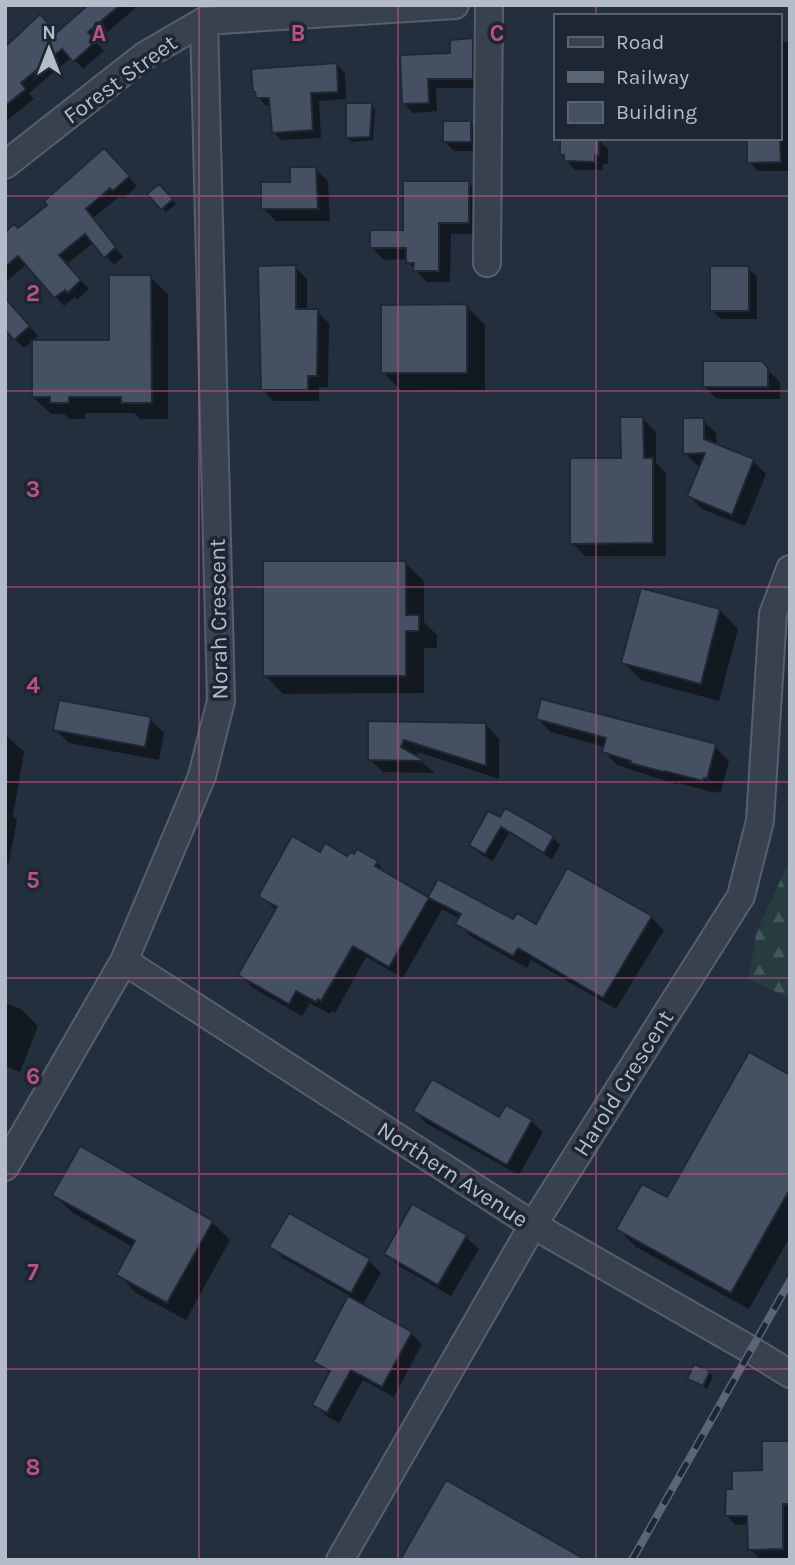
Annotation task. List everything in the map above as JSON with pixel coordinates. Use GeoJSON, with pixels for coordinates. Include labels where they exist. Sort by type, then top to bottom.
{"type":"FeatureCollection","features":[{"type":"Feature","properties":{"kind":"street","name":"Forest Street"},"geometry":{"type":"LineString","coordinates":[[5,166],[144,57],[204,21],[455,5]]}},
{"type":"Feature","properties":{"kind":"street"},"geometry":{"type":"LineString","coordinates":[[487,263],[489,5]]}},
{"type":"Feature","properties":{"kind":"street","name":"Norah Crescent"},"geometry":{"type":"LineString","coordinates":[[5,1167],[124,961],[202,776],[221,701],[204,21]]}},
{"type":"Feature","properties":{"kind":"street","name":"Harold Crescent"},"geometry":{"type":"LineString","coordinates":[[340,1560],[533,1225],[741,897],[760,821],[773,614],[790,569]]}},
{"type":"Feature","properties":{"kind":"street","name":"Northern Avenue"},"geometry":{"type":"LineString","coordinates":[[124,961],[533,1225],[790,1374]]}},
{"type":"Feature","properties":{"kind":"green space"},"geometry":{"type":"Polygon","coordinates":[[[790,860],[790,999],[749,979],[756,933],[790,860]]]}},
{"type":"Feature","properties":{"kind":"building"},"geometry":{"type":"Polygon","coordinates":[[[88,5],[120,5],[88,32],[96,41],[73,62],[62,49],[21,83],[26,89],[5,106],[5,47],[40,14],[56,33],[88,5]]]}},
{"type":"Feature","properties":{"kind":"building"},"geometry":{"type":"Polygon","coordinates":[[[473,38],[473,79],[428,79],[429,103],[402,104],[400,55],[450,53],[450,40],[473,38]]]}},
{"type":"Feature","properties":{"kind":"building"},"geometry":{"type":"Polygon","coordinates":[[[337,63],[338,92],[311,93],[313,130],[272,133],[269,98],[256,98],[251,69],[337,63]]]}},
{"type":"Feature","properties":{"kind":"building"},"geometry":{"type":"Polygon","coordinates":[[[346,103],[372,103],[370,137],[346,138],[346,103]]]}},
{"type":"Feature","properties":{"kind":"building"},"geometry":{"type":"Polygon","coordinates":[[[443,121],[471,121],[471,142],[443,142],[443,121]]]}},
{"type":"Feature","properties":{"kind":"building"},"geometry":{"type":"Polygon","coordinates":[[[560,140],[599,140],[599,155],[595,155],[595,162],[564,161],[564,155],[560,155],[560,140]]]}},
{"type":"Feature","properties":{"kind":"building"},"geometry":{"type":"Polygon","coordinates":[[[747,140],[780,140],[781,162],[747,163],[747,140]]]}},
{"type":"Feature","properties":{"kind":"building"},"geometry":{"type":"Polygon","coordinates":[[[104,148],[130,176],[113,191],[110,188],[86,209],[116,247],[104,258],[85,234],[59,255],[81,280],[68,293],[65,290],[54,298],[18,256],[5,267],[5,232],[14,224],[18,228],[47,205],[44,201],[104,148]]]}},
{"type":"Feature","properties":{"kind":"building"},"geometry":{"type":"Polygon","coordinates":[[[290,167],[316,167],[318,209],[261,209],[261,182],[290,182],[290,167]]]}},
{"type":"Feature","properties":{"kind":"building"},"geometry":{"type":"Polygon","coordinates":[[[403,181],[469,181],[469,223],[439,223],[439,271],[413,271],[414,263],[406,263],[406,248],[370,248],[370,230],[403,230],[403,181]]]}},
{"type":"Feature","properties":{"kind":"building"},"geometry":{"type":"Polygon","coordinates":[[[159,184],[173,199],[161,210],[147,194],[159,184]]]}},
{"type":"Feature","properties":{"kind":"building"},"geometry":{"type":"Polygon","coordinates":[[[296,265],[296,309],[318,309],[317,376],[308,376],[308,390],[261,390],[258,266],[296,265]]]}},
{"type":"Feature","properties":{"kind":"building"},"geometry":{"type":"Polygon","coordinates":[[[710,266],[749,266],[749,311],[710,311],[710,266]]]}},
{"type":"Feature","properties":{"kind":"building"},"geometry":{"type":"Polygon","coordinates":[[[109,275],[151,275],[152,403],[121,403],[121,397],[69,397],[69,403],[50,403],[50,397],[32,397],[32,340],[109,340],[109,275]]]}},
{"type":"Feature","properties":{"kind":"building"},"geometry":{"type":"Polygon","coordinates":[[[5,298],[30,326],[14,340],[5,330],[5,298]]]}},
{"type":"Feature","properties":{"kind":"building"},"geometry":{"type":"Polygon","coordinates":[[[467,304],[467,373],[381,373],[381,305],[467,304]]]}},
{"type":"Feature","properties":{"kind":"building"},"geometry":{"type":"Polygon","coordinates":[[[703,361],[762,361],[768,368],[768,387],[703,387],[703,361]]]}},
{"type":"Feature","properties":{"kind":"building"},"geometry":{"type":"Polygon","coordinates":[[[620,417],[643,417],[644,458],[653,458],[653,543],[570,544],[570,458],[621,458],[620,417]]]}},
{"type":"Feature","properties":{"kind":"building"},"geometry":{"type":"Polygon","coordinates":[[[683,418],[704,418],[704,439],[754,459],[732,515],[687,496],[705,453],[683,454],[683,418]]]}},
{"type":"Feature","properties":{"kind":"building"},"geometry":{"type":"Polygon","coordinates":[[[263,561],[406,561],[406,615],[419,615],[419,631],[406,631],[406,676],[263,676],[263,561]]]}},
{"type":"Feature","properties":{"kind":"building"},"geometry":{"type":"Polygon","coordinates":[[[641,588],[720,609],[701,684],[621,663],[641,588]]]}},
{"type":"Feature","properties":{"kind":"building"},"geometry":{"type":"Polygon","coordinates":[[[541,699],[713,743],[716,745],[707,779],[704,778],[703,781],[664,772],[602,752],[606,738],[536,719],[541,699]]]}},
{"type":"Feature","properties":{"kind":"building"},"geometry":{"type":"Polygon","coordinates":[[[59,700],[151,717],[145,747],[53,730],[59,700]]]}},
{"type":"Feature","properties":{"kind":"building"},"geometry":{"type":"Polygon","coordinates":[[[368,721],[486,723],[486,766],[404,740],[401,747],[425,761],[368,760],[368,721]]]}},
{"type":"Feature","properties":{"kind":"building"},"geometry":{"type":"Polygon","coordinates":[[[505,808],[554,836],[544,853],[501,827],[485,854],[469,845],[488,811],[500,817],[505,808]]]}},
{"type":"Feature","properties":{"kind":"building"},"geometry":{"type":"Polygon","coordinates":[[[292,836],[320,852],[325,843],[347,856],[351,852],[354,854],[357,849],[378,861],[375,866],[428,897],[438,879],[513,919],[517,913],[536,924],[567,868],[652,916],[603,998],[518,948],[513,956],[455,924],[461,914],[429,898],[389,967],[353,946],[321,1001],[318,999],[316,1002],[296,991],[289,1004],[238,975],[277,907],[259,897],[292,836]]]}},
{"type":"Feature","properties":{"kind":"building"},"geometry":{"type":"Polygon","coordinates":[[[749,1052],[790,1075],[790,1189],[731,1293],[616,1229],[642,1184],[667,1197],[749,1052]]]}},
{"type":"Feature","properties":{"kind":"building"},"geometry":{"type":"Polygon","coordinates":[[[432,1079],[499,1117],[506,1105],[532,1120],[507,1165],[413,1111],[432,1079]]]}},
{"type":"Feature","properties":{"kind":"building"},"geometry":{"type":"Polygon","coordinates":[[[80,1146],[213,1221],[167,1303],[116,1275],[135,1241],[52,1195],[80,1146]]]}},
{"type":"Feature","properties":{"kind":"building"},"geometry":{"type":"Polygon","coordinates":[[[412,1204],[467,1235],[438,1285],[384,1254],[412,1204]]]}},
{"type":"Feature","properties":{"kind":"building"},"geometry":{"type":"Polygon","coordinates":[[[289,1213],[370,1259],[351,1293],[269,1247],[289,1213]]]}},
{"type":"Feature","properties":{"kind":"building"},"geometry":{"type":"Polygon","coordinates":[[[348,1296],[412,1332],[382,1387],[351,1370],[327,1413],[312,1405],[330,1371],[313,1362],[348,1296]]]}},
{"type":"Feature","properties":{"kind":"building"},"geometry":{"type":"Polygon","coordinates":[[[694,1364],[710,1371],[703,1386],[687,1379],[694,1364]]]}},
{"type":"Feature","properties":{"kind":"building"},"geometry":{"type":"Polygon","coordinates":[[[762,1441],[789,1441],[790,1504],[783,1504],[783,1549],[748,1550],[747,1516],[725,1516],[726,1489],[732,1489],[732,1471],[762,1470],[762,1441]]]}},
{"type":"Feature","properties":{"kind":"building"},"geometry":{"type":"Polygon","coordinates":[[[446,1480],[586,1560],[400,1560],[446,1480]]]}},
{"type":"Feature","properties":{"kind":"railway"},"geometry":{"type":"LineString","coordinates":[[632,1560],[790,1281]]}}]}
